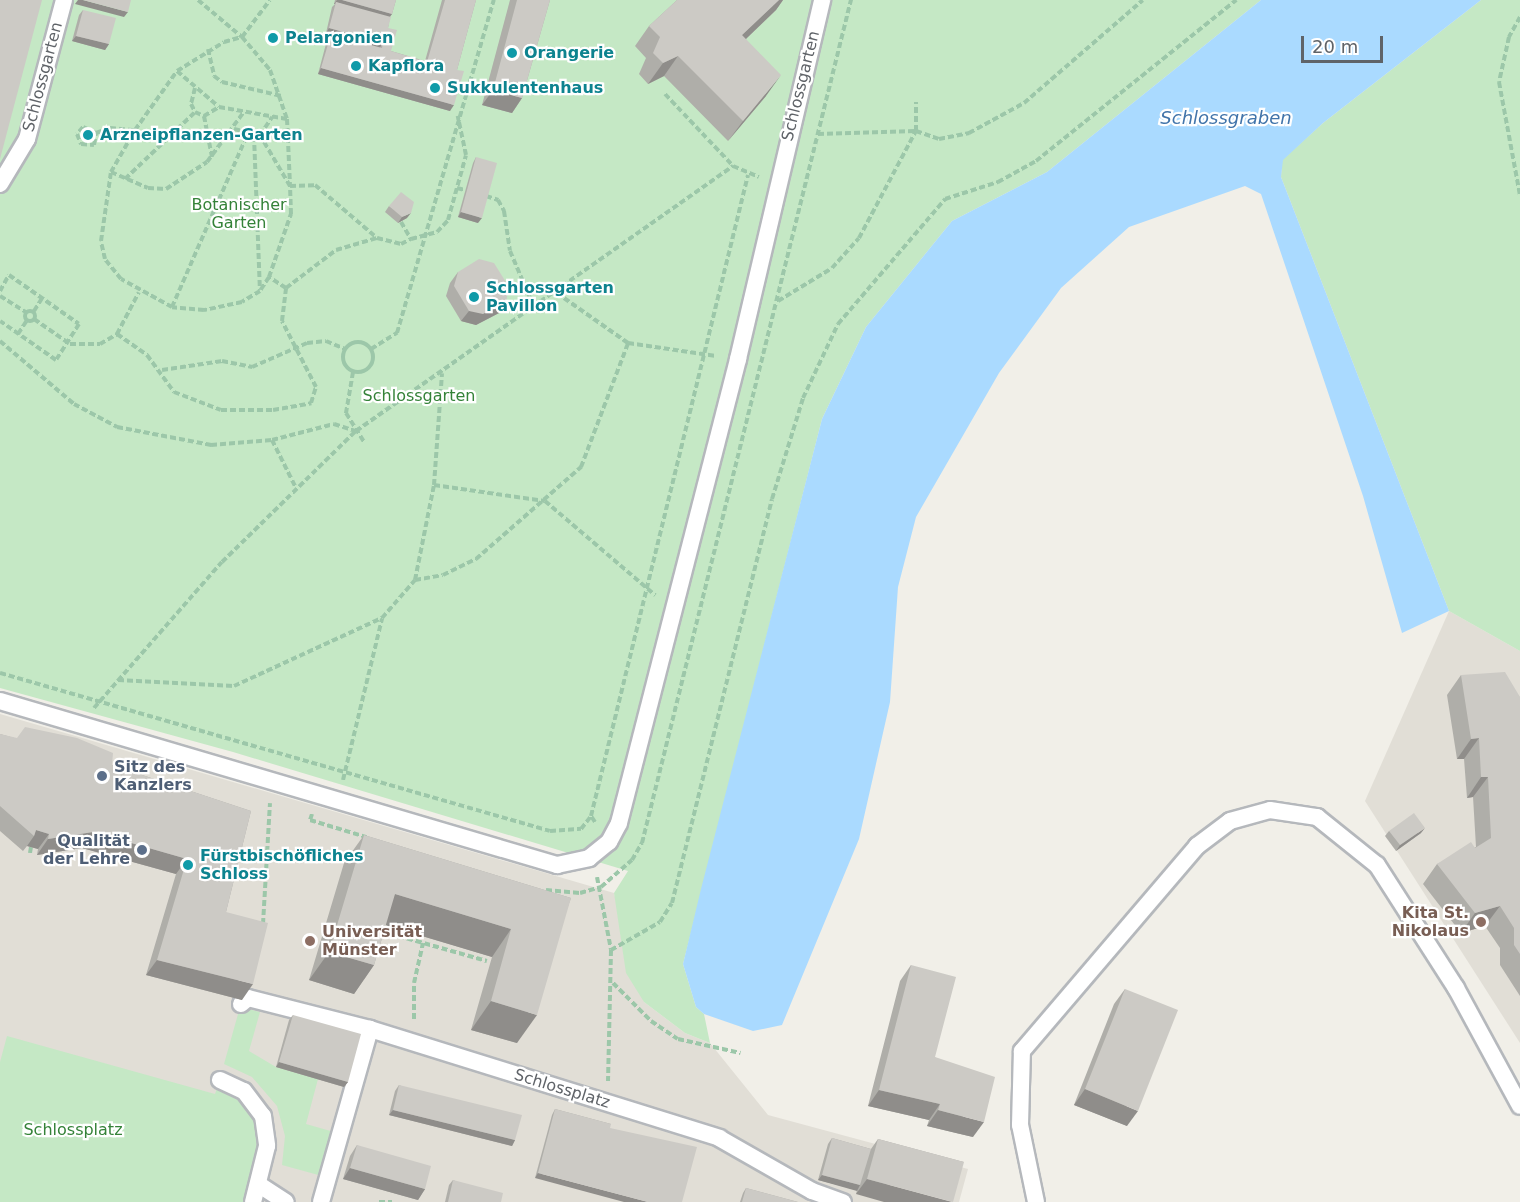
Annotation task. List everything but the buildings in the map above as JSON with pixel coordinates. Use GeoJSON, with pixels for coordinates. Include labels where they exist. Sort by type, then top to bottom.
{"type":"FeatureCollection","features":[{"type":"Feature","properties":{"kind":"lane","name":"Schlossgarten"},"geometry":{"type":"LineString","coordinates":[[0,184],[27,139],[64,0]]}},
{"type":"Feature","properties":{"kind":"lane","name":"Schlossgarten"},"geometry":{"type":"LineString","coordinates":[[609,842],[674,610],[738,359],[822,0]]}},
{"type":"Feature","properties":{"kind":"lane"},"geometry":{"type":"LineString","coordinates":[[0,700],[272,778],[556,865],[590,858],[609,842]]}},
{"type":"Feature","properties":{"kind":"lane"},"geometry":{"type":"LineString","coordinates":[[1036,1202],[1020,1125],[1022,1051],[1197,846],[1230,821],[1270,810],[1317,817],[1358,844],[1377,865],[1456,987],[1520,1106]]}},
{"type":"Feature","properties":{"kind":"lane","name":"Schlossplatz"},"geometry":{"type":"LineString","coordinates":[[241,1004],[248,998],[370,1029],[411,1044],[719,1138],[812,1191],[843,1202]]}},
{"type":"Feature","properties":{"kind":"lane"},"geometry":{"type":"LineString","coordinates":[[321,1202],[370,1029]]}},
{"type":"Feature","properties":{"kind":"lane"},"geometry":{"type":"LineString","coordinates":[[220,1080],[244,1091],[262,1116],[267,1146],[253,1202]]}},
{"type":"Feature","properties":{"kind":"lane"},"geometry":{"type":"LineString","coordinates":[[258,1184],[286,1202]]}},
{"type":"Feature","properties":{"kind":"path"},"geometry":{"type":"LineString","coordinates":[[198,0],[242,38],[270,70],[281,96],[287,119],[291,214],[269,277],[260,291],[222,308],[172,307],[139,291],[105,260],[101,241],[111,172],[135,130],[177,71],[208,49],[242,38],[270,0]]}},
{"type":"Feature","properties":{"kind":"path"},"geometry":{"type":"LineString","coordinates":[[371,349],[397,333],[458,115],[494,0]]}},
{"type":"Feature","properties":{"kind":"path"},"geometry":{"type":"LineString","coordinates":[[538,889],[580,893],[601,887],[632,860],[642,843],[779,301],[851,0]]}},
{"type":"Feature","properties":{"kind":"path"},"geometry":{"type":"LineString","coordinates":[[818,134],[916,131],[939,139],[969,133],[1024,103],[1143,0]]}},
{"type":"Feature","properties":{"kind":"path"},"geometry":{"type":"LineString","coordinates":[[610,950],[660,922],[672,903],[772,499],[802,398],[838,324],[945,199],[998,182],[1035,161],[1236,0]]}},
{"type":"Feature","properties":{"kind":"path"},"geometry":{"type":"LineString","coordinates":[[1520,17],[1509,37],[1498,82],[1520,195]]}},
{"type":"Feature","properties":{"kind":"path"},"geometry":{"type":"LineString","coordinates":[[208,49],[214,76],[222,82],[281,96]]}},
{"type":"Feature","properties":{"kind":"path"},"geometry":{"type":"LineString","coordinates":[[177,71],[219,107],[287,119]]}},
{"type":"Feature","properties":{"kind":"path"},"geometry":{"type":"LineString","coordinates":[[195,88],[191,104],[195,112],[204,116]]}},
{"type":"Feature","properties":{"kind":"path"},"geometry":{"type":"LineString","coordinates":[[665,94],[733,166],[748,175],[778,181]]}},
{"type":"Feature","properties":{"kind":"path"},"geometry":{"type":"LineString","coordinates":[[779,301],[831,268],[859,238],[916,131],[916,102]]}},
{"type":"Feature","properties":{"kind":"path"},"geometry":{"type":"LineString","coordinates":[[204,116],[219,107]]}},
{"type":"Feature","properties":{"kind":"path"},"geometry":{"type":"LineString","coordinates":[[125,179],[195,112]]}},
{"type":"Feature","properties":{"kind":"path"},"geometry":{"type":"LineString","coordinates":[[111,172],[125,179],[166,189],[212,157],[234,129],[243,112]]}},
{"type":"Feature","properties":{"kind":"path"},"geometry":{"type":"LineString","coordinates":[[290,186],[315,185],[377,238],[401,244],[411,239],[424,237],[448,220],[457,188],[466,155],[458,115]]}},
{"type":"Feature","properties":{"kind":"path"},"geometry":{"type":"LineString","coordinates":[[204,116],[212,157]]}},
{"type":"Feature","properties":{"kind":"path"},"geometry":{"type":"LineString","coordinates":[[234,129],[247,135],[260,135],[273,117]]}},
{"type":"Feature","properties":{"kind":"path"},"geometry":{"type":"LineString","coordinates":[[96,133],[94,145],[81,144],[77,134],[83,127],[96,133],[118,127],[135,130]]}},
{"type":"Feature","properties":{"kind":"path"},"geometry":{"type":"LineString","coordinates":[[172,307],[247,135]]}},
{"type":"Feature","properties":{"kind":"path"},"geometry":{"type":"LineString","coordinates":[[260,135],[290,186]]}},
{"type":"Feature","properties":{"kind":"path"},"geometry":{"type":"LineString","coordinates":[[254,136],[260,291]]}},
{"type":"Feature","properties":{"kind":"path"},"geometry":{"type":"LineString","coordinates":[[82,723],[118,680],[296,488],[356,431],[733,166]]}},
{"type":"Feature","properties":{"kind":"path"},"geometry":{"type":"LineString","coordinates":[[0,673],[98,703],[346,770],[550,831],[580,829],[591,816],[706,355],[748,175]]}},
{"type":"Feature","properties":{"kind":"path"},"geometry":{"type":"LineString","coordinates":[[457,188],[465,190]]}},
{"type":"Feature","properties":{"kind":"path"},"geometry":{"type":"LineString","coordinates":[[486,196],[498,200],[504,211],[510,250],[533,305]]}},
{"type":"Feature","properties":{"kind":"path"},"geometry":{"type":"LineString","coordinates":[[401,222],[411,239]]}},
{"type":"Feature","properties":{"kind":"path"},"geometry":{"type":"LineString","coordinates":[[117,334],[162,370],[174,392],[221,410],[273,410],[311,403],[316,387],[282,321],[286,288],[336,250],[377,238]]}},
{"type":"Feature","properties":{"kind":"path"},"geometry":{"type":"LineString","coordinates":[[0,291],[9,275],[79,324],[56,360],[0,321]]}},
{"type":"Feature","properties":{"kind":"path"},"geometry":{"type":"LineString","coordinates":[[269,277],[286,288]]}},
{"type":"Feature","properties":{"kind":"path"},"geometry":{"type":"LineString","coordinates":[[27,320],[34,319],[67,342],[84,347],[117,334],[139,291]]}},
{"type":"Feature","properties":{"kind":"path"},"geometry":{"type":"LineString","coordinates":[[554,291],[628,343],[738,359]]}},
{"type":"Feature","properties":{"kind":"path"},"geometry":{"type":"LineString","coordinates":[[0,296],[26,312],[34,311]]}},
{"type":"Feature","properties":{"kind":"path"},"geometry":{"type":"LineString","coordinates":[[34,319],[34,311],[42,298]]}},
{"type":"Feature","properties":{"kind":"path"},"geometry":{"type":"LineString","coordinates":[[18,334],[27,320],[26,312]]}},
{"type":"Feature","properties":{"kind":"path"},"geometry":{"type":"LineString","coordinates":[[0,341],[74,404],[117,427],[211,445],[272,440],[334,424],[356,431]]}},
{"type":"Feature","properties":{"kind":"path"},"geometry":{"type":"LineString","coordinates":[[162,370],[222,361],[252,367],[281,358],[296,347],[326,341],[345,349]]}},
{"type":"Feature","properties":{"kind":"path"},"geometry":{"type":"LineString","coordinates":[[345,349],[358,342],[371,349]]}},
{"type":"Feature","properties":{"kind":"path"},"geometry":{"type":"LineString","coordinates":[[415,580],[443,575],[476,560],[581,467],[628,343]]}},
{"type":"Feature","properties":{"kind":"path"},"geometry":{"type":"LineString","coordinates":[[345,349],[344,362],[353,372]]}},
{"type":"Feature","properties":{"kind":"path"},"geometry":{"type":"LineString","coordinates":[[353,372],[370,367],[371,349]]}},
{"type":"Feature","properties":{"kind":"path"},"geometry":{"type":"LineString","coordinates":[[353,372],[346,413],[364,442]]}},
{"type":"Feature","properties":{"kind":"path"},"geometry":{"type":"LineString","coordinates":[[118,680],[234,686],[382,618],[415,580],[434,485],[442,372]]}},
{"type":"Feature","properties":{"kind":"path"},"geometry":{"type":"LineString","coordinates":[[272,440],[296,488]]}},
{"type":"Feature","properties":{"kind":"path"},"geometry":{"type":"LineString","coordinates":[[434,485],[545,501],[674,610]]}},
{"type":"Feature","properties":{"kind":"path"},"geometry":{"type":"LineString","coordinates":[[336,798],[346,770],[382,618]]}},
{"type":"Feature","properties":{"kind":"path"},"geometry":{"type":"LineString","coordinates":[[263,928],[272,778]]}},
{"type":"Feature","properties":{"kind":"path"},"geometry":{"type":"LineString","coordinates":[[317,792],[310,820],[379,841]]}},
{"type":"Feature","properties":{"kind":"path"},"geometry":{"type":"LineString","coordinates":[[591,816],[609,842]]}},
{"type":"Feature","properties":{"kind":"path"},"geometry":{"type":"LineString","coordinates":[[30,853],[31,847]]}},
{"type":"Feature","properties":{"kind":"path"},"geometry":{"type":"LineString","coordinates":[[590,858],[601,887],[610,950],[612,982],[610,1058]]}},
{"type":"Feature","properties":{"kind":"path"},"geometry":{"type":"LineString","coordinates":[[376,930],[487,961]]}},
{"type":"Feature","properties":{"kind":"path"},"geometry":{"type":"LineString","coordinates":[[411,1044],[414,982],[423,943]]}},
{"type":"Feature","properties":{"kind":"path"},"geometry":{"type":"LineString","coordinates":[[612,982],[651,1021],[678,1039],[740,1053]]}},
{"type":"Feature","properties":{"kind":"path"},"geometry":{"type":"LineString","coordinates":[[379,1202],[392,1202]]}},
{"type":"Feature","properties":{"kind":"shaded area","name":"Kita St. Nikolaus"},"geometry":{"type":"Polygon","coordinates":[[[1449,611],[1520,651],[1520,1043],[1365,801],[1449,611]]]}},
{"type":"Feature","properties":{"kind":"shaded area","name":"Universität Münster"},"geometry":{"type":"Polygon","coordinates":[[[0,714],[614,893],[644,1002],[685,1033],[710,1043],[768,1115],[968,1169],[959,1202],[0,1202],[0,714]]]}},
{"type":"Feature","properties":{"kind":"green space","name":"Schlossgarten"},"geometry":{"type":"Polygon","coordinates":[[[0,0],[1261,0],[1047,172],[952,221],[866,327],[822,419],[683,964],[696,1007],[704,1014],[710,1043],[685,1033],[644,1002],[626,973],[614,893],[628,871],[233,752],[0,688],[0,0]]]}},
{"type":"Feature","properties":{"kind":"green space"},"geometry":{"type":"Polygon","coordinates":[[[1481,0],[1520,0],[1520,651],[1449,611],[1281,177],[1282,160],[1323,123],[1481,0]]]}},
{"type":"Feature","properties":{"kind":"green space"},"geometry":{"type":"Polygon","coordinates":[[[240,1007],[260,1012],[249,1051],[276,1067],[318,1079],[306,1124],[334,1132],[322,1176],[282,1165],[285,1136],[277,1106],[252,1077],[224,1064],[240,1007]]]}},
{"type":"Feature","properties":{"kind":"green space","name":"Schlossplatz"},"geometry":{"type":"Polygon","coordinates":[[[7,1036],[215,1094],[220,1080],[263,1116],[253,1202],[0,1202],[0,1062],[7,1036]]]}},
{"type":"Feature","properties":{"kind":"water","name":"Schlossgraben"},"geometry":{"type":"Polygon","coordinates":[[[1261,0],[1481,0],[1323,123],[1283,160],[1281,177],[1449,611],[1402,633],[1363,496],[1261,194],[1245,186],[1129,227],[1061,288],[999,373],[916,517],[898,587],[890,702],[859,839],[782,1025],[753,1031],[704,1014],[696,1007],[683,964],[822,419],[866,327],[952,221],[1047,172],[1261,0]]]}},
{"type":"Feature","properties":{"kind":"place","name":"Pelargonien"},"geometry":{"type":"Point","coordinates":[273,38]}},
{"type":"Feature","properties":{"kind":"place","name":"Orangerie"},"geometry":{"type":"Point","coordinates":[512,53]}},
{"type":"Feature","properties":{"kind":"place","name":"Kapflora"},"geometry":{"type":"Point","coordinates":[356,66]}},
{"type":"Feature","properties":{"kind":"place","name":"Sukkulentenhaus"},"geometry":{"type":"Point","coordinates":[435,88]}},
{"type":"Feature","properties":{"kind":"place","name":"Arzneipflanzen-Garten"},"geometry":{"type":"Point","coordinates":[88,135]}},
{"type":"Feature","properties":{"kind":"place","name":"Schlossgarten Pavillon"},"geometry":{"type":"Point","coordinates":[474,297]}},
{"type":"Feature","properties":{"kind":"place","name":"Sitz des Kanzlers"},"geometry":{"type":"Point","coordinates":[102,776]}},
{"type":"Feature","properties":{"kind":"place","name":"Qualität der Lehre"},"geometry":{"type":"Point","coordinates":[142,850]}},
{"type":"Feature","properties":{"kind":"place","name":"Fürstbischöfliches Schloss"},"geometry":{"type":"Point","coordinates":[188,865]}},
{"type":"Feature","properties":{"kind":"place","name":"Kita St. Nikolaus"},"geometry":{"type":"Point","coordinates":[1481,922]}},
{"type":"Feature","properties":{"kind":"place","name":"Universität Münster"},"geometry":{"type":"Point","coordinates":[310,941]}},
{"type":"Feature","properties":{"kind":"park label","name":"Botanischer Garten"},"geometry":{"type":"Point","coordinates":[239,214]}}]}
